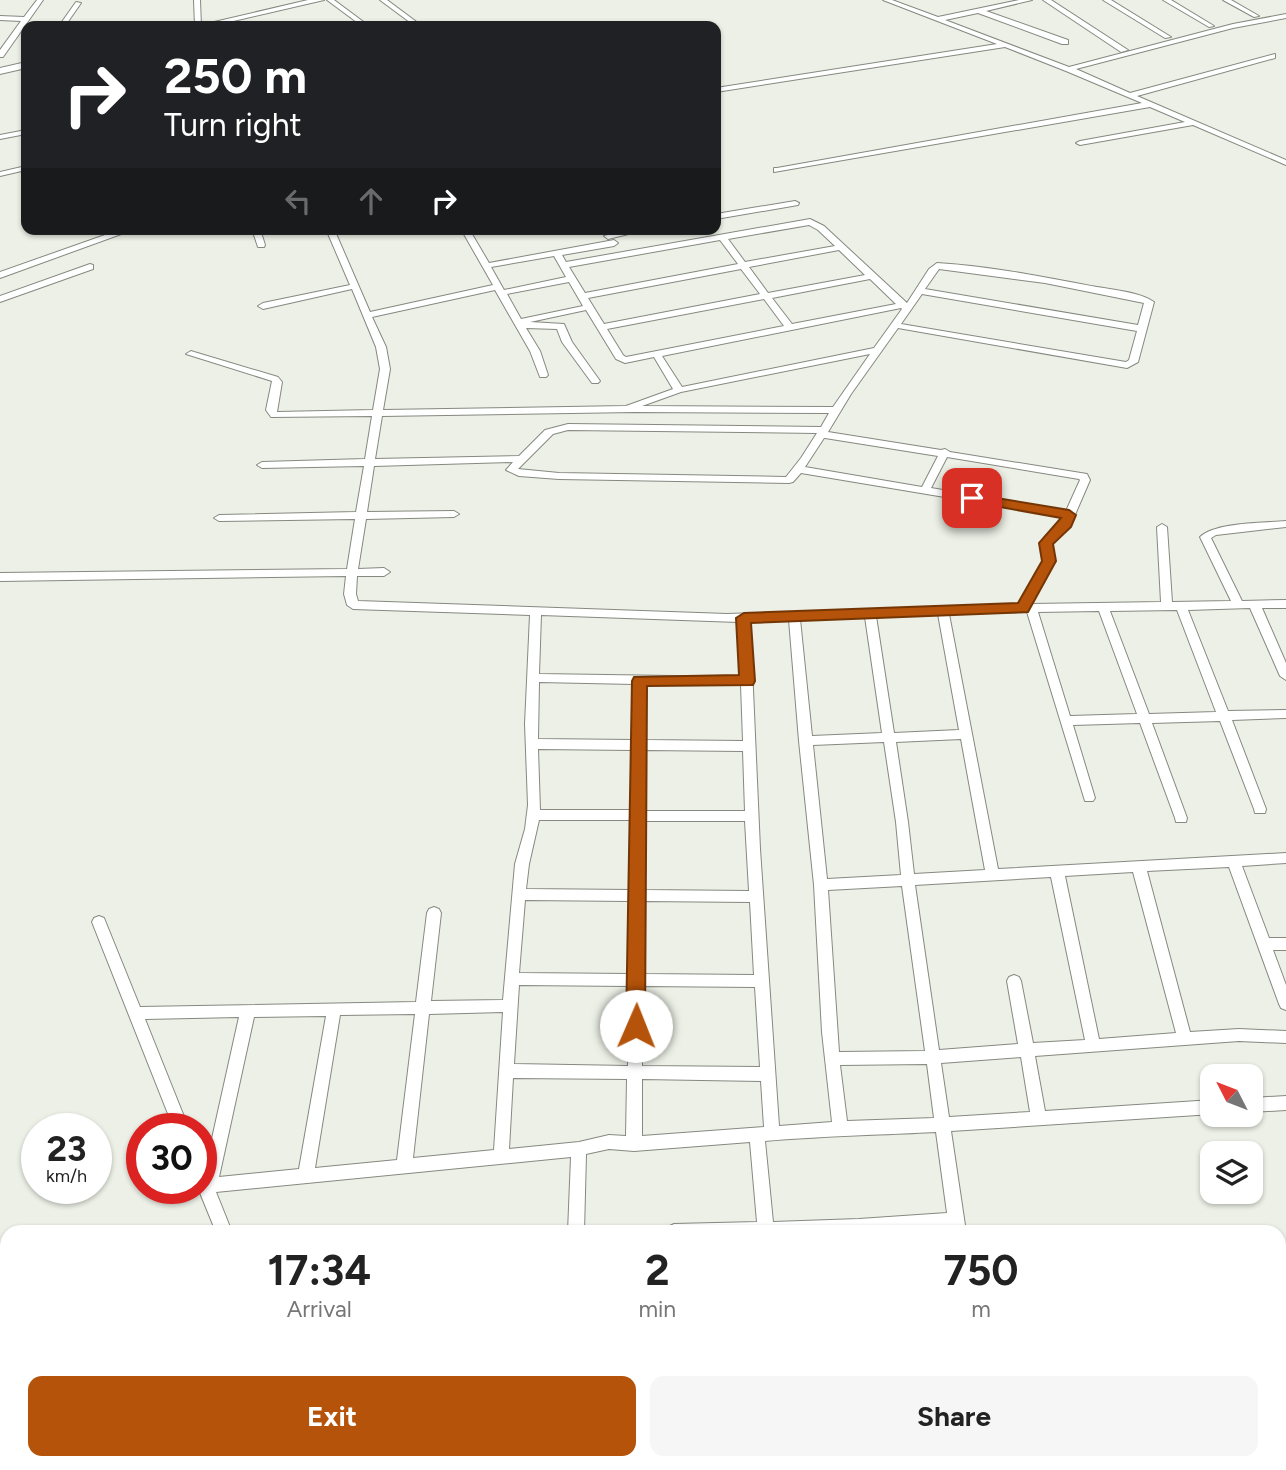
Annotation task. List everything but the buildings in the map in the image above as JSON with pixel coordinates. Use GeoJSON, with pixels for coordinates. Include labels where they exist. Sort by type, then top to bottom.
{"type":"FeatureCollection","features":[{"type":"Feature","properties":{"kind":"street"},"geometry":{"type":"LineString","coordinates":[[0,18],[26,19],[40,0]]}},
{"type":"Feature","properties":{"kind":"street"},"geometry":{"type":"LineString","coordinates":[[197,0],[199,21]]}},
{"type":"Feature","properties":{"kind":"street"},"geometry":{"type":"LineString","coordinates":[[223,21],[320,0]]}},
{"type":"Feature","properties":{"kind":"street"},"geometry":{"type":"LineString","coordinates":[[330,0],[359,21]]}},
{"type":"Feature","properties":{"kind":"street"},"geometry":{"type":"LineString","coordinates":[[383,0],[412,21]]}},
{"type":"Feature","properties":{"kind":"street"},"geometry":{"type":"LineString","coordinates":[[886,0],[1069,69],[1283,160]]}},
{"type":"Feature","properties":{"kind":"street"},"geometry":{"type":"LineString","coordinates":[[938,19],[1029,0]]}},
{"type":"Feature","properties":{"kind":"street"},"geometry":{"type":"LineString","coordinates":[[1046,0],[1125,50]]}},
{"type":"Feature","properties":{"kind":"street"},"geometry":{"type":"LineString","coordinates":[[1106,0],[1167,37]]}},
{"type":"Feature","properties":{"kind":"street"},"geometry":{"type":"LineString","coordinates":[[1166,0],[1211,26]]}},
{"type":"Feature","properties":{"kind":"street"},"geometry":{"type":"LineString","coordinates":[[1226,0],[1256,16]]}},
{"type":"Feature","properties":{"kind":"street"},"geometry":{"type":"LineString","coordinates":[[66,21],[78,4]]}},
{"type":"Feature","properties":{"kind":"street"},"geometry":{"type":"LineString","coordinates":[[979,10],[1065,42]]}},
{"type":"Feature","properties":{"kind":"street"},"geometry":{"type":"LineString","coordinates":[[1069,69],[1233,26],[1286,16]]}},
{"type":"Feature","properties":{"kind":"street"},"geometry":{"type":"LineString","coordinates":[[0,55],[21,26]]}},
{"type":"Feature","properties":{"kind":"street"},"geometry":{"type":"LineString","coordinates":[[721,89],[1007,45]]}},
{"type":"Feature","properties":{"kind":"street"},"geometry":{"type":"LineString","coordinates":[[1132,95],[1272,56]]}},
{"type":"Feature","properties":{"kind":"street"},"geometry":{"type":"LineString","coordinates":[[0,71],[21,66]]}},
{"type":"Feature","properties":{"kind":"street"},"geometry":{"type":"LineString","coordinates":[[777,170],[1152,104]]}},
{"type":"Feature","properties":{"kind":"street"},"geometry":{"type":"LineString","coordinates":[[1080,143],[1194,123]]}},
{"type":"Feature","properties":{"kind":"street"},"geometry":{"type":"LineString","coordinates":[[0,137],[21,133]]}},
{"type":"Feature","properties":{"kind":"street"},"geometry":{"type":"LineString","coordinates":[[1,171],[21,169]]}},
{"type":"Feature","properties":{"kind":"street"},"geometry":{"type":"LineString","coordinates":[[721,216],[795,203]]}},
{"type":"Feature","properties":{"kind":"street"},"geometry":{"type":"LineString","coordinates":[[564,265],[810,222],[905,306]]}},
{"type":"Feature","properties":{"kind":"street"},"geometry":{"type":"LineString","coordinates":[[0,275],[114,235]]}},
{"type":"Feature","properties":{"kind":"street"},"geometry":{"type":"LineString","coordinates":[[258,235],[261,245]]}},
{"type":"Feature","properties":{"kind":"street"},"geometry":{"type":"LineString","coordinates":[[333,235],[381,347],[385,369],[352,572],[350,594],[353,605],[744,618],[943,610],[1286,604]]}},
{"type":"Feature","properties":{"kind":"street"},"geometry":{"type":"LineString","coordinates":[[468,235],[498,290],[520,321],[543,375]]}},
{"type":"Feature","properties":{"kind":"street"},"geometry":{"type":"LineString","coordinates":[[485,266],[556,253],[608,236],[625,254]]}},
{"type":"Feature","properties":{"kind":"street"},"geometry":{"type":"LineString","coordinates":[[722,237],[790,328]]}},
{"type":"Feature","properties":{"kind":"street"},"geometry":{"type":"LineString","coordinates":[[582,296],[841,247]]}},
{"type":"Feature","properties":{"kind":"street"},"geometry":{"type":"LineString","coordinates":[[556,253],[621,359],[657,355],[905,306]]}},
{"type":"Feature","properties":{"kind":"street"},"geometry":{"type":"LineString","coordinates":[[894,325],[1127,365],[1133,362],[1149,302],[1095,289],[941,265],[934,268],[905,306],[894,325],[836,410],[822,432],[792,478],[559,476],[513,472],[512,467],[550,432],[569,427],[822,432],[1083,476],[1085,480],[1066,524],[1046,543],[1049,561],[1027,608],[1067,721],[1089,798]]}},
{"type":"Feature","properties":{"kind":"street"},"geometry":{"type":"LineString","coordinates":[[0,299],[90,267]]}},
{"type":"Feature","properties":{"kind":"street"},"geometry":{"type":"LineString","coordinates":[[602,327],[872,276]]}},
{"type":"Feature","properties":{"kind":"street"},"geometry":{"type":"LineString","coordinates":[[368,315],[572,279]]}},
{"type":"Feature","properties":{"kind":"street"},"geometry":{"type":"LineString","coordinates":[[262,306],[355,286]]}},
{"type":"Feature","properties":{"kind":"street"},"geometry":{"type":"LineString","coordinates":[[919,291],[1143,328]]}},
{"type":"Feature","properties":{"kind":"street"},"geometry":{"type":"LineString","coordinates":[[520,321],[590,307]]}},
{"type":"Feature","properties":{"kind":"street"},"geometry":{"type":"LineString","coordinates":[[520,321],[529,326],[561,326],[567,342],[595,381]]}},
{"type":"Feature","properties":{"kind":"street"},"geometry":{"type":"LineString","coordinates":[[626,409],[644,400],[679,390],[877,350]]}},
{"type":"Feature","properties":{"kind":"street"},"geometry":{"type":"LineString","coordinates":[[191,354],[275,379],[277,382],[271,410],[274,415],[626,409],[836,410]]}},
{"type":"Feature","properties":{"kind":"street"},"geometry":{"type":"LineString","coordinates":[[657,355],[679,390]]}},
{"type":"Feature","properties":{"kind":"street"},"geometry":{"type":"LineString","coordinates":[[925,491],[945,452]]}},
{"type":"Feature","properties":{"kind":"street"},"geometry":{"type":"LineString","coordinates":[[262,465],[521,459]]}},
{"type":"Feature","properties":{"kind":"street"},"geometry":{"type":"LineString","coordinates":[[798,469],[1069,515]]}},
{"type":"Feature","properties":{"kind":"street"},"geometry":{"type":"LineString","coordinates":[[219,518],[454,514]]}},
{"type":"Feature","properties":{"kind":"street"},"geometry":{"type":"LineString","coordinates":[[1238,604],[1205,543],[1205,537],[1214,532],[1286,524]]}},
{"type":"Feature","properties":{"kind":"street"},"geometry":{"type":"LineString","coordinates":[[1162,527],[1167,605]]}},
{"type":"Feature","properties":{"kind":"street"},"geometry":{"type":"LineString","coordinates":[[0,577],[384,572]]}},
{"type":"Feature","properties":{"kind":"street"},"geometry":{"type":"LineString","coordinates":[[1254,604],[1286,676]]}},
{"type":"Feature","properties":{"kind":"street"},"geometry":{"type":"LineString","coordinates":[[1181,605],[1260,809]]}},
{"type":"Feature","properties":{"kind":"street"},"geometry":{"type":"LineString","coordinates":[[1102,606],[1181,818]]}},
{"type":"Feature","properties":{"kind":"street"},"geometry":{"type":"LineString","coordinates":[[501,1156],[511,979],[519,894],[522,864],[533,816],[532,678],[536,610]]}},
{"type":"Feature","properties":{"kind":"street"},"geometry":{"type":"LineString","coordinates":[[943,610],[993,876]]}},
{"type":"Feature","properties":{"kind":"street"},"geometry":{"type":"LineString","coordinates":[[870,613],[902,822],[957,1225]]}},
{"type":"Feature","properties":{"kind":"street"},"geometry":{"type":"LineString","coordinates":[[794,617],[821,885],[832,1059],[840,1128]]}},
{"type":"Feature","properties":{"kind":"street"},"geometry":{"type":"LineString","coordinates":[[744,618],[756,897],[768,1074],[765,1133],[766,1225]]}},
{"type":"Feature","properties":{"kind":"street"},"geometry":{"type":"LineString","coordinates":[[532,678],[747,681]]}},
{"type":"Feature","properties":{"kind":"street"},"geometry":{"type":"LineString","coordinates":[[634,1144],[640,681]]}},
{"type":"Feature","properties":{"kind":"street"},"geometry":{"type":"LineString","coordinates":[[1067,721],[1286,714]]}},
{"type":"Feature","properties":{"kind":"street"},"geometry":{"type":"LineString","coordinates":[[805,741],[966,734]]}},
{"type":"Feature","properties":{"kind":"street"},"geometry":{"type":"LineString","coordinates":[[532,744],[749,746]]}},
{"type":"Feature","properties":{"kind":"street"},"geometry":{"type":"LineString","coordinates":[[533,816],[752,816]]}},
{"type":"Feature","properties":{"kind":"street"},"geometry":{"type":"LineString","coordinates":[[821,885],[1286,858]]}},
{"type":"Feature","properties":{"kind":"street"},"geometry":{"type":"LineString","coordinates":[[1234,862],[1286,1004]]}},
{"type":"Feature","properties":{"kind":"street"},"geometry":{"type":"LineString","coordinates":[[1139,868],[1185,1039]]}},
{"type":"Feature","properties":{"kind":"street"},"geometry":{"type":"LineString","coordinates":[[1057,872],[1093,1045]]}},
{"type":"Feature","properties":{"kind":"street"},"geometry":{"type":"LineString","coordinates":[[519,894],[756,897]]}},
{"type":"Feature","properties":{"kind":"street"},"geometry":{"type":"LineString","coordinates":[[404,1166],[434,913]]}},
{"type":"Feature","properties":{"kind":"street"},"geometry":{"type":"LineString","coordinates":[[99,922],[176,1113]]}},
{"type":"Feature","properties":{"kind":"street"},"geometry":{"type":"LineString","coordinates":[[1265,944],[1286,944]]}},
{"type":"Feature","properties":{"kind":"street"},"geometry":{"type":"LineString","coordinates":[[511,979],[762,981]]}},
{"type":"Feature","properties":{"kind":"street"},"geometry":{"type":"LineString","coordinates":[[1014,981],[1039,1118]]}},
{"type":"Feature","properties":{"kind":"street"},"geometry":{"type":"LineString","coordinates":[[135,1013],[510,1006]]}},
{"type":"Feature","properties":{"kind":"street"},"geometry":{"type":"LineString","coordinates":[[306,1176],[334,1009]]}},
{"type":"Feature","properties":{"kind":"street"},"geometry":{"type":"LineString","coordinates":[[217,1137],[248,1011]]}},
{"type":"Feature","properties":{"kind":"street"},"geometry":{"type":"LineString","coordinates":[[832,1059],[932,1057],[1239,1035],[1286,1037]]}},
{"type":"Feature","properties":{"kind":"street"},"geometry":{"type":"LineString","coordinates":[[506,1071],[768,1074]]}},
{"type":"Feature","properties":{"kind":"street"},"geometry":{"type":"LineString","coordinates":[[1264,1104],[1286,1103]]}},
{"type":"Feature","properties":{"kind":"street"},"geometry":{"type":"LineString","coordinates":[[217,1181],[306,1176],[579,1149],[609,1142],[634,1144],[840,1128],[1200,1108]]}},
{"type":"Feature","properties":{"kind":"street"},"geometry":{"type":"LineString","coordinates":[[576,1225],[579,1149]]}},
{"type":"Feature","properties":{"kind":"street"},"geometry":{"type":"LineString","coordinates":[[214,1204],[221,1225]]}},
{"type":"Feature","properties":{"kind":"route"},"geometry":{"type":"LineString","coordinates":[[636,1026],[640,681],[747,681],[744,618],[1023,608],[1036,580],[1049,561],[1046,543],[1066,524],[1069,515],[972,498]]}}]}
